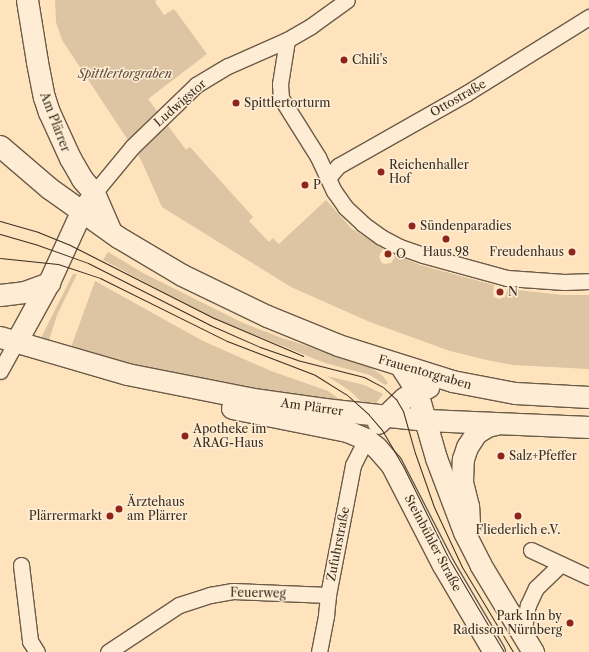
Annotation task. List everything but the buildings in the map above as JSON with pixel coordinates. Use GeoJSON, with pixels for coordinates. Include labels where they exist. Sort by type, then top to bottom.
{"type":"FeatureCollection","features":[{"type":"Feature","properties":{"kind":"main road","name":"Am Plärrer"},"geometry":{"type":"LineString","coordinates":[[27,0],[33,45],[44,97],[49,112],[75,169],[94,193],[111,232]]}},
{"type":"Feature","properties":{"kind":"main road"},"geometry":{"type":"LineString","coordinates":[[0,146],[81,212],[111,232]]}},
{"type":"Feature","properties":{"kind":"main road"},"geometry":{"type":"LineString","coordinates":[[8,340],[48,282],[81,212],[94,193]]}},
{"type":"Feature","properties":{"kind":"main road","name":"Frauentorgraben"},"geometry":{"type":"LineString","coordinates":[[111,232],[182,275],[267,316],[338,345],[452,380],[515,393],[589,398]]}},
{"type":"Feature","properties":{"kind":"main road"},"geometry":{"type":"LineString","coordinates":[[0,295],[24,292],[48,282]]}},
{"type":"Feature","properties":{"kind":"main road","name":"Am Plärrer"},"geometry":{"type":"LineString","coordinates":[[8,340],[98,366],[166,382],[268,401],[384,416],[497,424]]}},
{"type":"Feature","properties":{"kind":"main road"},"geometry":{"type":"LineString","coordinates":[[400,365],[416,391],[448,492],[471,547],[528,644]]}},
{"type":"Feature","properties":{"kind":"main road"},"geometry":{"type":"LineString","coordinates":[[366,440],[384,416],[404,398],[416,391],[452,380]]}},
{"type":"Feature","properties":{"kind":"main road","name":"Am Plärrer"},"geometry":{"type":"LineString","coordinates":[[166,382],[238,410],[347,431],[366,440]]}},
{"type":"Feature","properties":{"kind":"main road"},"geometry":{"type":"LineString","coordinates":[[471,547],[468,506],[462,482],[463,459],[467,447],[476,433],[487,426],[497,424],[589,427]]}},
{"type":"Feature","properties":{"kind":"main road","name":"Steinbühler Straße"},"geometry":{"type":"LineString","coordinates":[[366,440],[385,455],[391,464],[443,565],[494,652]]}},
{"type":"Feature","properties":{"kind":"street","name":"Ludwigstor"},"geometry":{"type":"LineString","coordinates":[[94,193],[132,147],[166,112],[202,81],[228,66],[287,40],[312,26],[347,0]]}},
{"type":"Feature","properties":{"kind":"street","name":"Ottostraße"},"geometry":{"type":"LineString","coordinates":[[328,178],[338,166],[467,93],[589,17]]}},
{"type":"Feature","properties":{"kind":"street"},"geometry":{"type":"LineString","coordinates":[[287,40],[280,84],[281,98],[328,178],[334,191],[353,215],[381,237],[400,247],[423,255],[507,278],[564,282],[589,281]]}},
{"type":"Feature","properties":{"kind":"street"},"geometry":{"type":"LineString","coordinates":[[0,371],[8,340]]}},
{"type":"Feature","properties":{"kind":"street","name":"Zufuhrstraße"},"geometry":{"type":"LineString","coordinates":[[319,652],[328,595],[353,465],[366,440]]}},
{"type":"Feature","properties":{"kind":"street"},"geometry":{"type":"LineString","coordinates":[[531,550],[560,565],[589,577]]}},
{"type":"Feature","properties":{"kind":"street"},"geometry":{"type":"LineString","coordinates":[[21,565],[30,641],[37,652]]}},
{"type":"Feature","properties":{"kind":"street"},"geometry":{"type":"LineString","coordinates":[[528,644],[528,605],[536,588],[560,565]]}},
{"type":"Feature","properties":{"kind":"street","name":"Feuerweg"},"geometry":{"type":"LineString","coordinates":[[108,652],[179,605],[210,595],[233,591],[328,595]]}},
{"type":"Feature","properties":{"kind":"green space","name":"Spittlertorgraben"},"geometry":{"type":"Polygon","coordinates":[[[55,0],[157,0],[155,2],[164,15],[174,9],[207,54],[148,99],[186,150],[190,147],[253,217],[249,221],[269,242],[273,238],[279,244],[326,200],[351,228],[383,248],[379,257],[382,263],[391,263],[396,255],[420,265],[494,285],[494,297],[499,299],[505,297],[508,289],[563,295],[589,295],[589,369],[513,365],[487,360],[450,351],[370,322],[291,287],[162,207],[141,160],[62,40],[56,22],[55,0]]]}},
{"type":"Feature","properties":{"kind":"green space"},"geometry":{"type":"Polygon","coordinates":[[[108,252],[143,273],[243,323],[282,338],[367,365],[383,376],[388,383],[385,385],[370,375],[325,363],[215,319],[103,260],[108,252]]]}},
{"type":"Feature","properties":{"kind":"green space"},"geometry":{"type":"Polygon","coordinates":[[[73,274],[77,274],[57,315],[48,343],[40,340],[73,274]]]}},
{"type":"Feature","properties":{"kind":"green space"},"geometry":{"type":"Polygon","coordinates":[[[95,281],[203,341],[271,371],[328,391],[346,404],[168,376],[70,350],[95,281]]]}},
{"type":"Feature","properties":{"kind":"green space"},"geometry":{"type":"Polygon","coordinates":[[[327,376],[364,385],[383,394],[374,406],[365,405],[349,390],[327,376]]]}},
{"type":"Feature","properties":{"kind":"tram line"},"geometry":{"type":"LineString","coordinates":[[0,221],[38,232],[68,244],[214,318],[303,356]]}},
{"type":"Feature","properties":{"kind":"tram line"},"geometry":{"type":"LineString","coordinates":[[0,234],[35,244],[88,263],[210,325],[260,347],[297,360],[364,377],[383,387],[396,399],[403,411],[415,453],[434,507],[462,567],[513,652]]}},
{"type":"Feature","properties":{"kind":"tram line"},"geometry":{"type":"LineString","coordinates":[[0,258],[58,264],[100,278],[227,341],[315,375],[346,394],[369,415],[382,430],[404,468],[449,559],[504,652]]}},
{"type":"Feature","properties":{"kind":"place","name":"Chili's"},"geometry":{"type":"Point","coordinates":[344,60]}},
{"type":"Feature","properties":{"kind":"place","name":"Spittlertorturm"},"geometry":{"type":"Point","coordinates":[236,103]}},
{"type":"Feature","properties":{"kind":"place","name":"Reichenhaller Hof"},"geometry":{"type":"Point","coordinates":[381,172]}},
{"type":"Feature","properties":{"kind":"place","name":"P"},"geometry":{"type":"Point","coordinates":[305,185]}},
{"type":"Feature","properties":{"kind":"place","name":"Sündenparadies"},"geometry":{"type":"Point","coordinates":[412,226]}},
{"type":"Feature","properties":{"kind":"place","name":"Haus 98"},"geometry":{"type":"Point","coordinates":[446,239]}},
{"type":"Feature","properties":{"kind":"place","name":"Freudenhaus"},"geometry":{"type":"Point","coordinates":[572,252]}},
{"type":"Feature","properties":{"kind":"place","name":"O"},"geometry":{"type":"Point","coordinates":[388,254]}},
{"type":"Feature","properties":{"kind":"place","name":"N"},"geometry":{"type":"Point","coordinates":[500,292]}},
{"type":"Feature","properties":{"kind":"place","name":"Apotheke im ARAG-Haus"},"geometry":{"type":"Point","coordinates":[185,436]}},
{"type":"Feature","properties":{"kind":"place","name":"Salz+Pfeffer"},"geometry":{"type":"Point","coordinates":[501,456]}},
{"type":"Feature","properties":{"kind":"place","name":"Ärztehaus am Plärrer"},"geometry":{"type":"Point","coordinates":[119,509]}},
{"type":"Feature","properties":{"kind":"place","name":"Plärrermarkt"},"geometry":{"type":"Point","coordinates":[110,516]}},
{"type":"Feature","properties":{"kind":"place","name":"Fliederlich e.V."},"geometry":{"type":"Point","coordinates":[518,516]}},
{"type":"Feature","properties":{"kind":"place","name":"Park Inn by Radisson Nürnberg"},"geometry":{"type":"Point","coordinates":[570,623]}}]}
